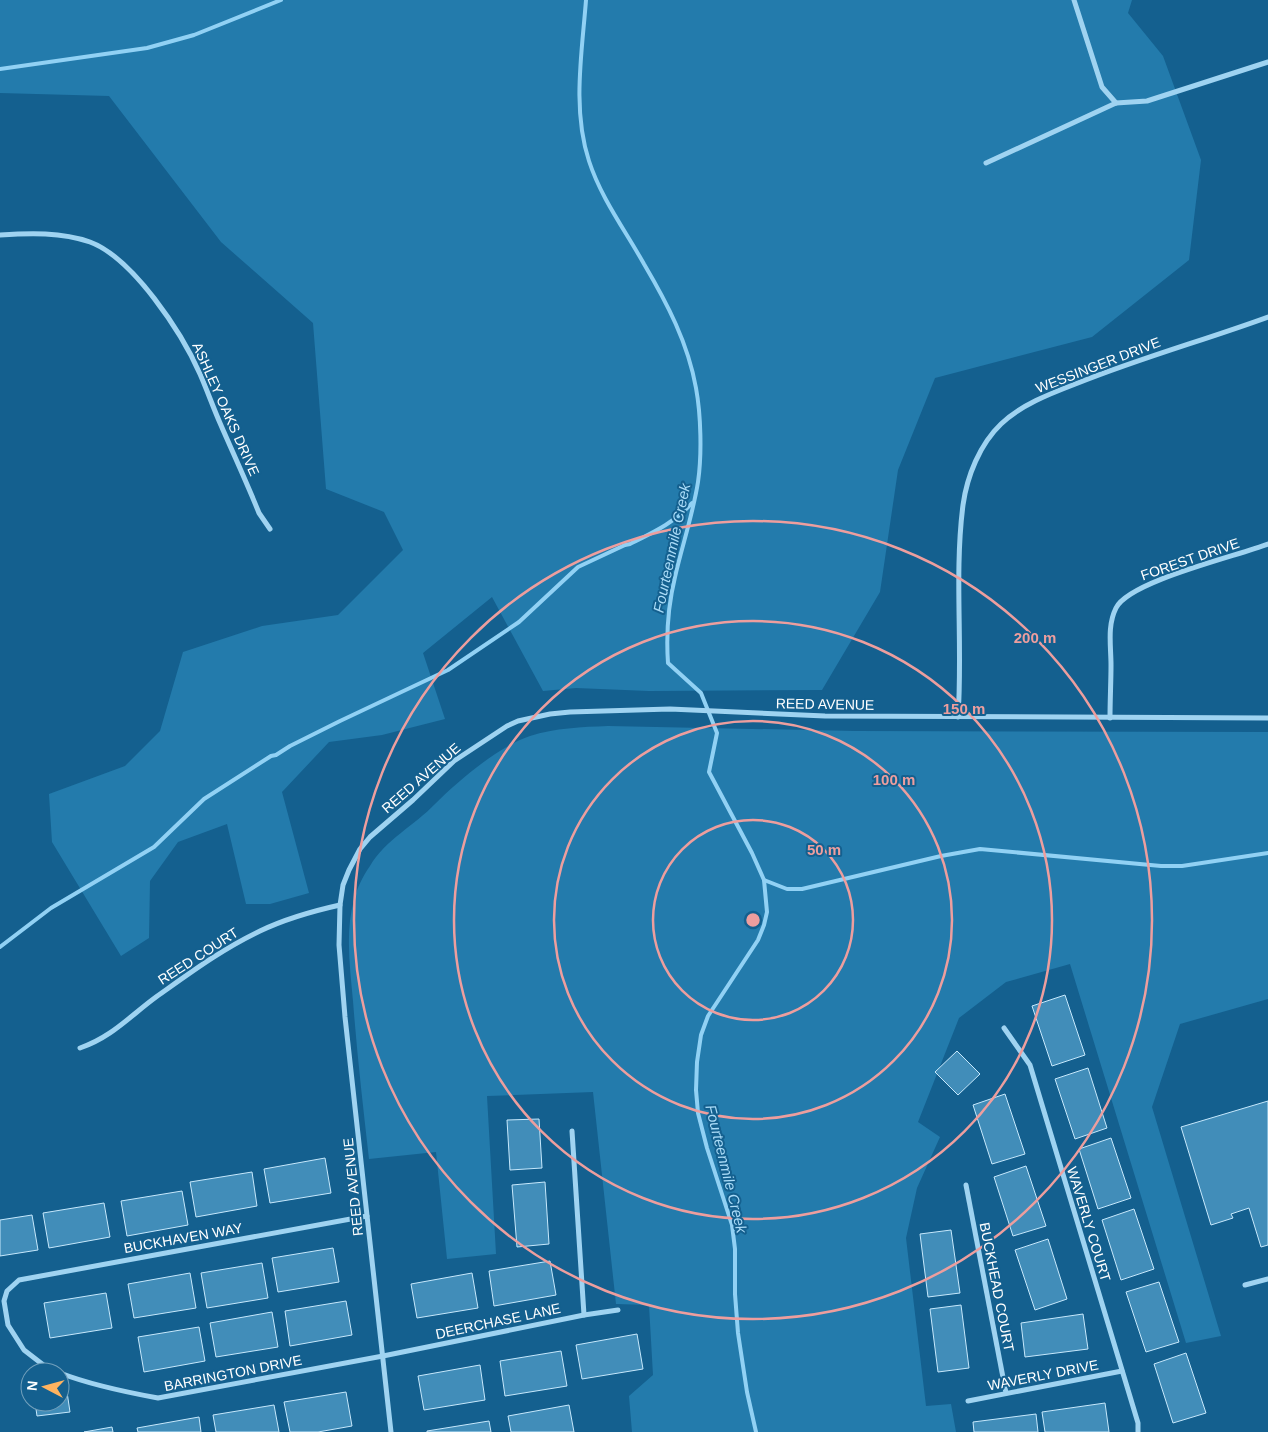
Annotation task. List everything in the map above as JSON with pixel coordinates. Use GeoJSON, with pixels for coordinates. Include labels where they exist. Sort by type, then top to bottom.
{"type":"FeatureCollection","features":[{"type":"Feature","properties":{"kind":"street"},"geometry":{"type":"LineString","coordinates":[[1074,0],[1102,87],[1116,103]]}},
{"type":"Feature","properties":{"kind":"street"},"geometry":{"type":"LineString","coordinates":[[986,163],[1116,103],[1147,100],[1268,62]]}},
{"type":"Feature","properties":{"kind":"street","name":"ASHLEY OAKS DRIVE"},"geometry":{"type":"LineString","coordinates":[[0,235],[35,233],[90,242],[130,269],[146,287],[186,348],[199,372],[259,513],[270,530]]}},
{"type":"Feature","properties":{"kind":"street","name":"WESSINGER DRIVE"},"geometry":{"type":"LineString","coordinates":[[958,717],[959,571],[964,503],[971,473],[988,440],[1001,424],[1013,414],[1064,388],[1268,317]]}},
{"type":"Feature","properties":{"kind":"street","name":"FOREST DRIVE"},"geometry":{"type":"LineString","coordinates":[[1110,718],[1110,638],[1112,618],[1117,606],[1138,589],[1157,581],[1268,544]]}},
{"type":"Feature","properties":{"kind":"street","name":"REED AVENUE"},"geometry":{"type":"LineString","coordinates":[[391,1432],[345,1017],[339,945],[340,905],[343,885],[360,849],[370,837],[454,761],[507,726],[534,717],[563,713],[670,710],[825,716],[1268,718]]}},
{"type":"Feature","properties":{"kind":"street","name":"REED COURT"},"geometry":{"type":"LineString","coordinates":[[80,1048],[92,1044],[121,1027],[148,1003],[207,960],[228,948],[278,923],[316,910],[340,905]]}},
{"type":"Feature","properties":{"kind":"street","name":"WAVERLY COURT"},"geometry":{"type":"LineString","coordinates":[[1004,1028],[1030,1065],[1138,1423],[1138,1432]]}},
{"type":"Feature","properties":{"kind":"street"},"geometry":{"type":"LineString","coordinates":[[572,1132],[584,1315]]}},
{"type":"Feature","properties":{"kind":"street","name":"BUCKHEAD COURT"},"geometry":{"type":"LineString","coordinates":[[966,1185],[1006,1393]]}},
{"type":"Feature","properties":{"kind":"street","name":"BUCKHAVEN WAY"},"geometry":{"type":"LineString","coordinates":[[7,1291],[19,1280],[367,1216]]}},
{"type":"Feature","properties":{"kind":"street"},"geometry":{"type":"LineString","coordinates":[[1245,1285],[1268,1279]]}},
{"type":"Feature","properties":{"kind":"street","name":"BARRINGTON DRIVE"},"geometry":{"type":"LineString","coordinates":[[7,1291],[4,1301],[8,1325],[24,1350],[39,1362]]}},
{"type":"Feature","properties":{"kind":"street","name":"DEERCHASE LANE"},"geometry":{"type":"LineString","coordinates":[[383,1356],[584,1315],[618,1310]]}},
{"type":"Feature","properties":{"kind":"street","name":"BARRINGTON DRIVE"},"geometry":{"type":"LineString","coordinates":[[70,1376],[85,1382],[158,1398],[383,1356]]}},
{"type":"Feature","properties":{"kind":"street","name":"WAVERLY DRIVE"},"geometry":{"type":"LineString","coordinates":[[968,1400],[1122,1371]]}},
{"type":"Feature","properties":{"kind":"shaded area"},"geometry":{"type":"Polygon","coordinates":[[[0,0],[1132,0],[1128,13],[1163,56],[1201,160],[1189,260],[1092,337],[935,378],[898,470],[880,592],[822,690],[649,691],[576,688],[543,691],[492,597],[423,653],[445,719],[382,735],[329,742],[282,792],[309,893],[270,904],[246,904],[227,824],[178,842],[150,881],[149,938],[121,956],[52,842],[49,794],[125,766],[160,731],[183,652],[262,626],[338,615],[403,550],[384,512],[326,489],[313,323],[221,242],[109,96],[0,93],[0,0]]]}},
{"type":"Feature","properties":{"kind":"shaded area"},"geometry":{"type":"Polygon","coordinates":[[[608,726],[855,731],[1268,732],[1268,999],[1180,1024],[1152,1107],[1221,1336],[1186,1343],[1070,964],[1006,982],[959,1018],[918,1122],[940,1137],[917,1188],[906,1238],[926,1406],[951,1404],[956,1432],[632,1432],[629,1396],[653,1375],[649,1305],[616,1304],[593,1092],[487,1096],[496,1254],[447,1259],[436,1152],[369,1159],[350,963],[349,937],[351,912],[355,896],[365,874],[384,848],[467,775],[492,756],[518,741],[539,733],[569,728],[608,726]]]}},
{"type":"Feature","properties":{"kind":"building"},"geometry":{"type":"Polygon","coordinates":[[[1065,995],[1085,1055],[1052,1066],[1032,1006],[1065,995]]]}},
{"type":"Feature","properties":{"kind":"building"},"geometry":{"type":"Polygon","coordinates":[[[957,1051],[980,1074],[958,1095],[935,1072],[957,1051]]]}},
{"type":"Feature","properties":{"kind":"building"},"geometry":{"type":"Polygon","coordinates":[[[1088,1068],[1107,1128],[1075,1139],[1055,1079],[1088,1068]]]}},
{"type":"Feature","properties":{"kind":"building"},"geometry":{"type":"Polygon","coordinates":[[[1005,1094],[1025,1154],[992,1164],[973,1105],[1005,1094]]]}},
{"type":"Feature","properties":{"kind":"building"},"geometry":{"type":"Polygon","coordinates":[[[1268,1101],[1268,1245],[1261,1247],[1249,1208],[1231,1214],[1233,1218],[1211,1225],[1181,1127],[1268,1101]]]}},
{"type":"Feature","properties":{"kind":"building"},"geometry":{"type":"Polygon","coordinates":[[[539,1119],[542,1168],[510,1170],[507,1120],[539,1119]]]}},
{"type":"Feature","properties":{"kind":"building"},"geometry":{"type":"Polygon","coordinates":[[[1111,1138],[1131,1198],[1098,1209],[1079,1149],[1111,1138]]]}},
{"type":"Feature","properties":{"kind":"building"},"geometry":{"type":"Polygon","coordinates":[[[325,1158],[331,1193],[270,1203],[264,1169],[325,1158]]]}},
{"type":"Feature","properties":{"kind":"building"},"geometry":{"type":"Polygon","coordinates":[[[1026,1166],[1046,1226],[1013,1236],[994,1177],[1026,1166]]]}},
{"type":"Feature","properties":{"kind":"building"},"geometry":{"type":"Polygon","coordinates":[[[252,1172],[257,1206],[196,1217],[190,1182],[252,1172]]]}},
{"type":"Feature","properties":{"kind":"building"},"geometry":{"type":"Polygon","coordinates":[[[545,1182],[549,1244],[517,1247],[512,1185],[545,1182]]]}},
{"type":"Feature","properties":{"kind":"building"},"geometry":{"type":"Polygon","coordinates":[[[182,1191],[188,1225],[127,1236],[121,1201],[182,1191]]]}},
{"type":"Feature","properties":{"kind":"building"},"geometry":{"type":"Polygon","coordinates":[[[104,1203],[110,1237],[49,1248],[43,1213],[104,1203]]]}},
{"type":"Feature","properties":{"kind":"building"},"geometry":{"type":"Polygon","coordinates":[[[1134,1209],[1154,1269],[1121,1280],[1102,1220],[1134,1209]]]}},
{"type":"Feature","properties":{"kind":"building"},"geometry":{"type":"Polygon","coordinates":[[[32,1215],[38,1250],[0,1256],[0,1220],[32,1215]]]}},
{"type":"Feature","properties":{"kind":"building"},"geometry":{"type":"Polygon","coordinates":[[[951,1230],[960,1293],[928,1297],[920,1234],[951,1230]]]}},
{"type":"Feature","properties":{"kind":"building"},"geometry":{"type":"Polygon","coordinates":[[[1048,1239],[1067,1299],[1035,1310],[1015,1250],[1048,1239]]]}},
{"type":"Feature","properties":{"kind":"building"},"geometry":{"type":"Polygon","coordinates":[[[333,1248],[339,1282],[278,1292],[272,1258],[333,1248]]]}},
{"type":"Feature","properties":{"kind":"building"},"geometry":{"type":"Polygon","coordinates":[[[550,1261],[556,1295],[494,1306],[489,1271],[550,1261]]]}},
{"type":"Feature","properties":{"kind":"building"},"geometry":{"type":"Polygon","coordinates":[[[262,1263],[268,1298],[207,1308],[201,1273],[262,1263]]]}},
{"type":"Feature","properties":{"kind":"building"},"geometry":{"type":"Polygon","coordinates":[[[190,1273],[196,1308],[134,1318],[128,1284],[190,1273]]]}},
{"type":"Feature","properties":{"kind":"building"},"geometry":{"type":"Polygon","coordinates":[[[472,1273],[478,1308],[417,1318],[411,1284],[472,1273]]]}},
{"type":"Feature","properties":{"kind":"building"},"geometry":{"type":"Polygon","coordinates":[[[1159,1282],[1179,1342],[1146,1352],[1126,1292],[1159,1282]]]}},
{"type":"Feature","properties":{"kind":"building"},"geometry":{"type":"Polygon","coordinates":[[[106,1293],[112,1328],[50,1338],[44,1303],[106,1293]]]}},
{"type":"Feature","properties":{"kind":"building"},"geometry":{"type":"Polygon","coordinates":[[[346,1301],[352,1335],[290,1346],[285,1311],[346,1301]]]}},
{"type":"Feature","properties":{"kind":"building"},"geometry":{"type":"Polygon","coordinates":[[[961,1305],[969,1368],[938,1372],[930,1309],[961,1305]]]}},
{"type":"Feature","properties":{"kind":"building"},"geometry":{"type":"Polygon","coordinates":[[[272,1312],[278,1347],[216,1357],[210,1323],[272,1312]]]}},
{"type":"Feature","properties":{"kind":"building"},"geometry":{"type":"Polygon","coordinates":[[[1083,1314],[1088,1349],[1025,1357],[1021,1323],[1083,1314]]]}},
{"type":"Feature","properties":{"kind":"building"},"geometry":{"type":"Polygon","coordinates":[[[199,1327],[205,1361],[144,1372],[138,1337],[199,1327]]]}},
{"type":"Feature","properties":{"kind":"building"},"geometry":{"type":"Polygon","coordinates":[[[637,1334],[643,1369],[582,1379],[576,1345],[637,1334]]]}},
{"type":"Feature","properties":{"kind":"building"},"geometry":{"type":"Polygon","coordinates":[[[561,1351],[567,1386],[505,1396],[500,1361],[561,1351]]]}},
{"type":"Feature","properties":{"kind":"building"},"geometry":{"type":"Polygon","coordinates":[[[1186,1353],[1206,1413],[1173,1423],[1154,1364],[1186,1353]]]}},
{"type":"Feature","properties":{"kind":"building"},"geometry":{"type":"Polygon","coordinates":[[[480,1365],[485,1400],[424,1410],[418,1376],[480,1365]]]}},
{"type":"Feature","properties":{"kind":"building"},"geometry":{"type":"Polygon","coordinates":[[[346,1392],[352,1426],[318,1432],[290,1432],[284,1402],[346,1392]]]}},
{"type":"Feature","properties":{"kind":"building"},"geometry":{"type":"Polygon","coordinates":[[[1105,1403],[1109,1432],[1045,1432],[1042,1412],[1105,1403]]]}},
{"type":"Feature","properties":{"kind":"building"},"geometry":{"type":"Polygon","coordinates":[[[274,1405],[279,1432],[216,1432],[213,1415],[274,1405]]]}},
{"type":"Feature","properties":{"kind":"building"},"geometry":{"type":"Polygon","coordinates":[[[569,1405],[574,1432],[511,1432],[508,1416],[569,1405]]]}},
{"type":"Feature","properties":{"kind":"building"},"geometry":{"type":"Polygon","coordinates":[[[36,1412],[70,1412],[37,1416],[36,1412]]]}},
{"type":"Feature","properties":{"kind":"building"},"geometry":{"type":"Polygon","coordinates":[[[1036,1414],[1038,1432],[974,1432],[973,1422],[1036,1414]]]}},
{"type":"Feature","properties":{"kind":"building"},"geometry":{"type":"Polygon","coordinates":[[[199,1417],[201,1432],[138,1432],[137,1428],[199,1417]]]}},
{"type":"Feature","properties":{"kind":"building"},"geometry":{"type":"Polygon","coordinates":[[[489,1421],[491,1432],[427,1432],[427,1431],[489,1421]]]}},
{"type":"Feature","properties":{"kind":"building"},"geometry":{"type":"Polygon","coordinates":[[[112,1427],[113,1432],[84,1432],[112,1427]]]}},
{"type":"Feature","properties":{"kind":"waterway"},"geometry":{"type":"LineString","coordinates":[[0,69],[147,48],[194,35],[281,0]]}},
{"type":"Feature","properties":{"kind":"waterway","name":"Fourteenmile Creek"},"geometry":{"type":"LineString","coordinates":[[586,0],[580,101],[581,121],[589,161],[600,188],[653,279],[676,324],[688,355],[698,399],[700,435],[698,482],[669,609],[667,631],[668,663],[701,693],[717,733],[709,772],[752,853],[764,880],[767,912],[764,925],[758,940],[708,1016],[701,1035],[697,1062],[696,1090],[698,1113],[707,1148],[732,1225],[735,1249],[735,1294],[738,1333],[747,1392],[756,1432]]}},
{"type":"Feature","properties":{"kind":"waterway"},"geometry":{"type":"LineString","coordinates":[[0,947],[51,908],[154,847],[204,799],[271,756],[448,670],[519,622],[578,567],[655,531],[671,522],[692,503]]}},
{"type":"Feature","properties":{"kind":"waterway"},"geometry":{"type":"LineString","coordinates":[[764,880],[787,889],[802,889],[941,856],[980,849],[1161,866],[1182,866],[1268,853]]}}]}
